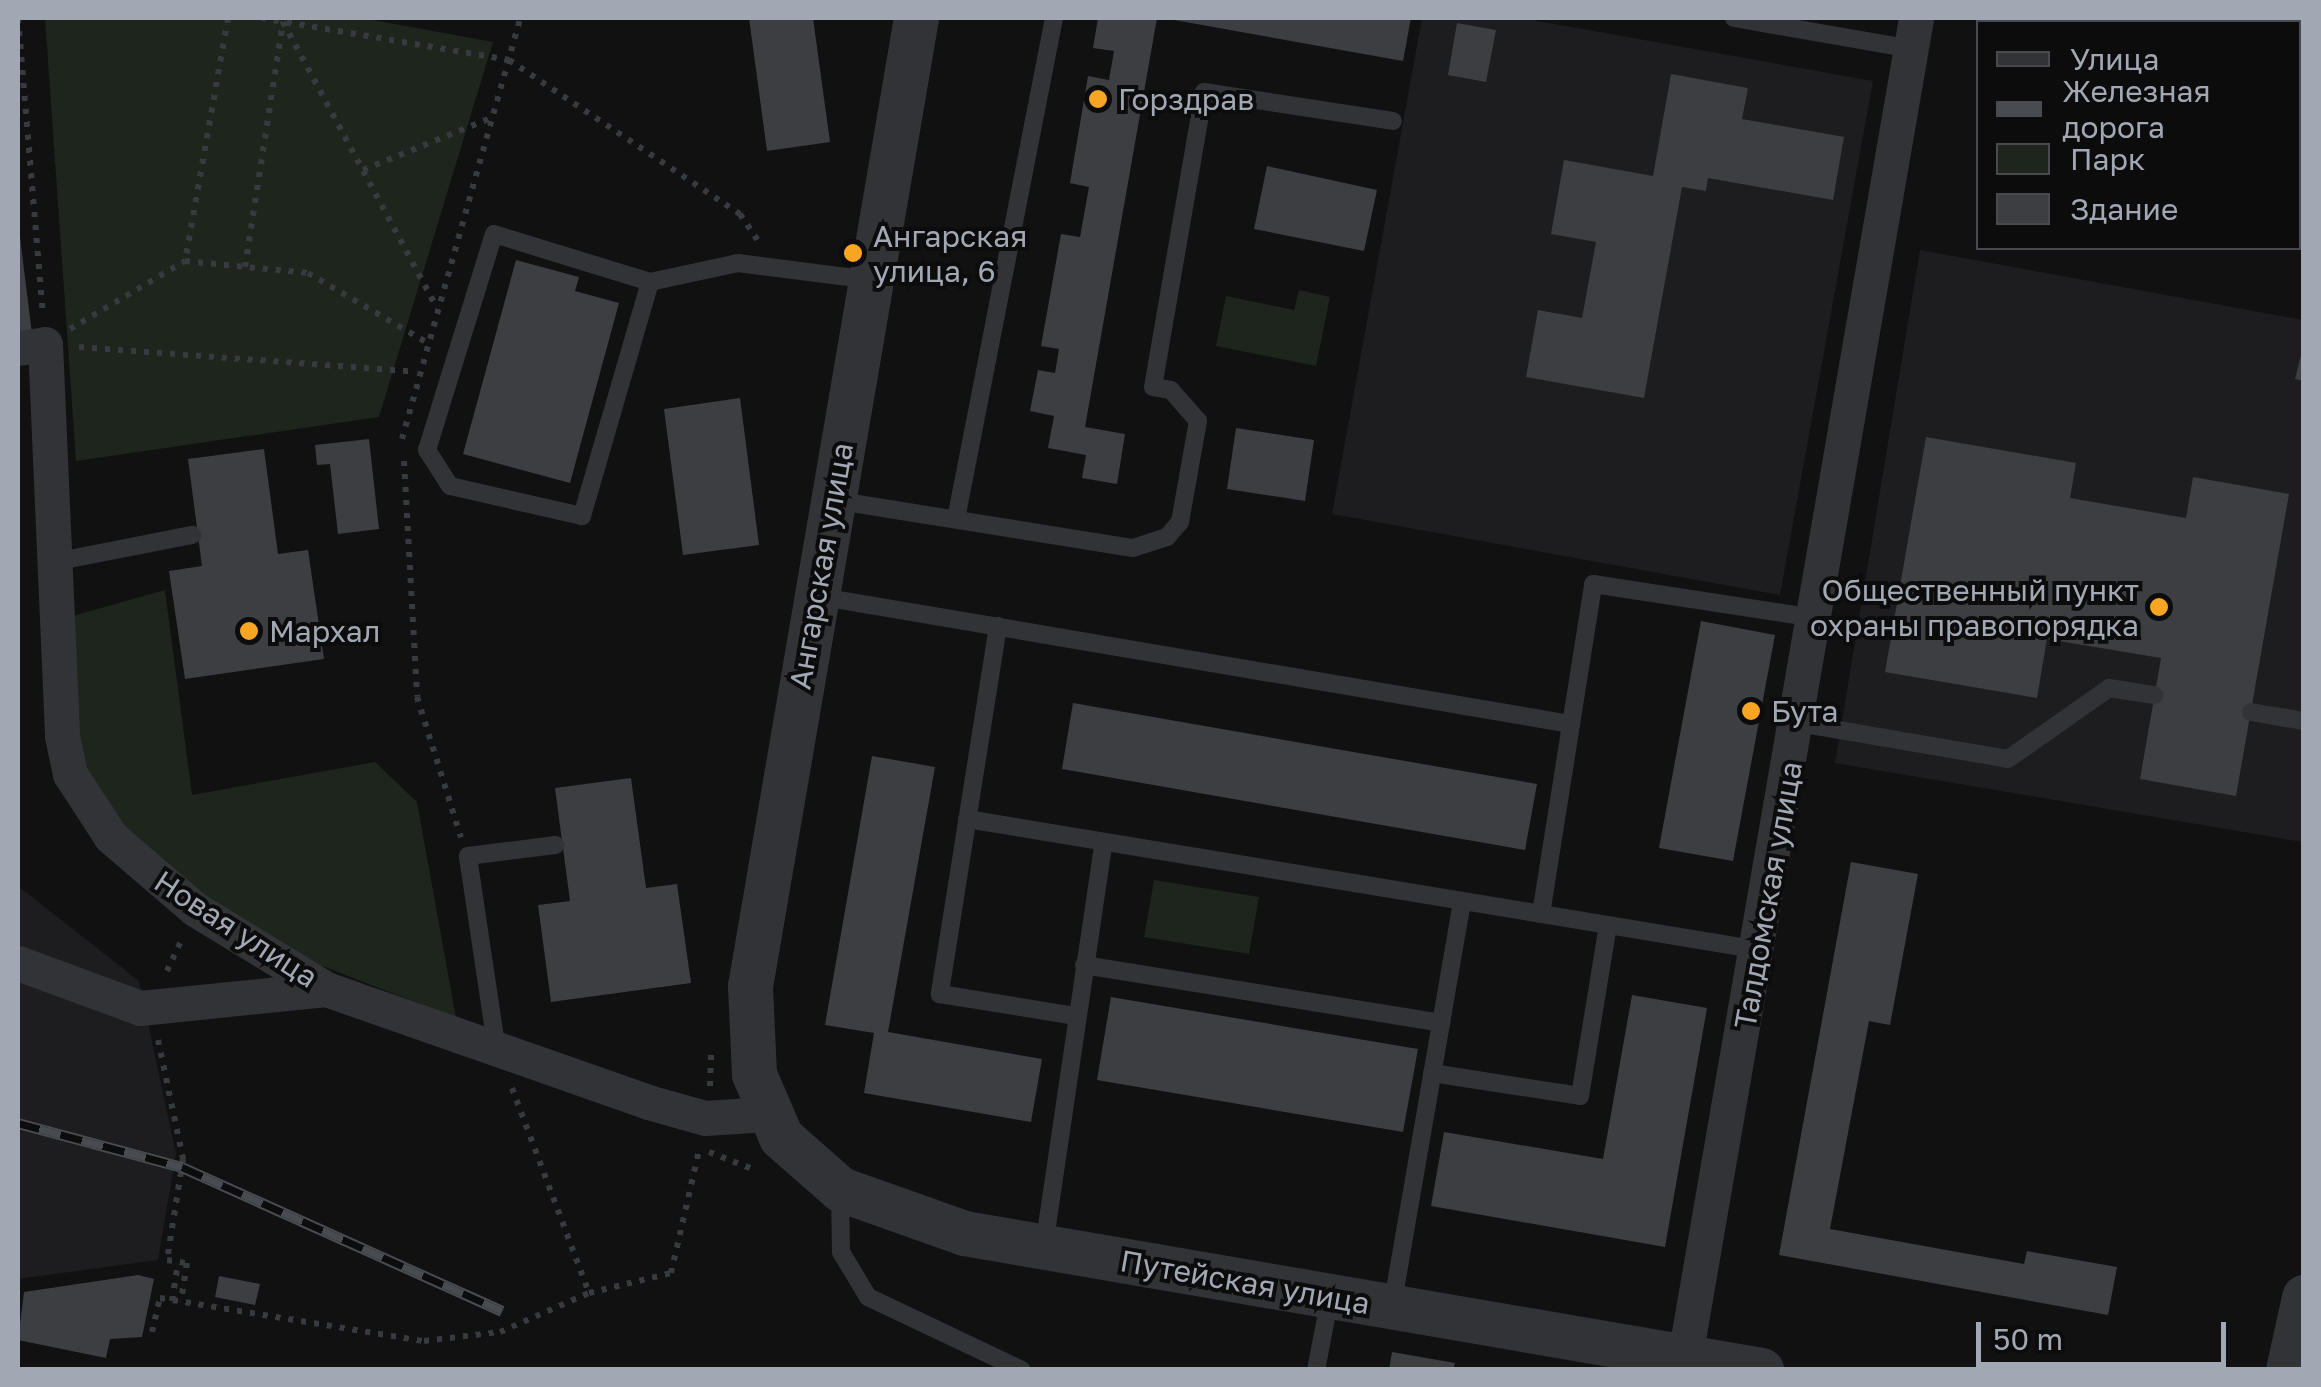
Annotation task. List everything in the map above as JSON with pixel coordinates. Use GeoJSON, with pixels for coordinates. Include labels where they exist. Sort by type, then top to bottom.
{"type":"FeatureCollection","features":[{"type":"Feature","properties":{"kind":"street","name":"Ангарская улица"},"geometry":{"type":"LineString","coordinates":[[766,1114],[747,1034],[750,986],[916,18]]}},
{"type":"Feature","properties":{"kind":"street","name":"Талдомская улица"},"geometry":{"type":"LineString","coordinates":[[1685,1356],[1760,950],[1914,33]]}},
{"type":"Feature","properties":{"kind":"street","name":"Новая улица"},"geometry":{"type":"LineString","coordinates":[[32,346],[70,774],[110,837],[195,909],[326,988],[497,1052],[705,1118],[766,1114]]}},
{"type":"Feature","properties":{"kind":"street"},"geometry":{"type":"LineString","coordinates":[[18,963],[78,992],[151,1008],[326,988]]}},
{"type":"Feature","properties":{"kind":"street","name":"Путейская улица"},"geometry":{"type":"LineString","coordinates":[[766,1114],[791,1150],[840,1190],[964,1233],[1762,1370]]}},
{"type":"Feature","properties":{"kind":"street"},"geometry":{"type":"LineString","coordinates":[[2288,1370],[2304,1297]]}},
{"type":"Feature","properties":{"kind":"lane"},"geometry":{"type":"LineString","coordinates":[[956,519],[1054,18]]}},
{"type":"Feature","properties":{"kind":"lane"},"geometry":{"type":"LineString","coordinates":[[1734,18],[1914,33]]}},
{"type":"Feature","properties":{"kind":"lane"},"geometry":{"type":"LineString","coordinates":[[832,500],[1133,548],[1166,537],[1180,522],[1198,422],[1171,390],[1154,387],[1204,92],[1394,121]]}},
{"type":"Feature","properties":{"kind":"lane"},"geometry":{"type":"LineString","coordinates":[[650,282],[582,516],[450,486],[427,450],[494,234],[650,282],[738,263],[870,280]]}},
{"type":"Feature","properties":{"kind":"lane"},"geometry":{"type":"LineString","coordinates":[[54,562],[192,535]]}},
{"type":"Feature","properties":{"kind":"lane"},"geometry":{"type":"LineString","coordinates":[[1541,914],[1593,584],[1816,618]]}},
{"type":"Feature","properties":{"kind":"lane"},"geometry":{"type":"LineString","coordinates":[[816,596],[1571,724]]}},
{"type":"Feature","properties":{"kind":"lane"},"geometry":{"type":"LineString","coordinates":[[998,626],[940,994],[1076,1016]]}},
{"type":"Feature","properties":{"kind":"lane"},"geometry":{"type":"LineString","coordinates":[[1798,723],[2008,759],[2109,688],[2154,695]]}},
{"type":"Feature","properties":{"kind":"lane"},"geometry":{"type":"LineString","coordinates":[[2251,712],[2304,721]]}},
{"type":"Feature","properties":{"kind":"lane"},"geometry":{"type":"LineString","coordinates":[[968,819],[1760,950]]}},
{"type":"Feature","properties":{"kind":"lane"},"geometry":{"type":"LineString","coordinates":[[1044,1246],[1104,842]]}},
{"type":"Feature","properties":{"kind":"lane"},"geometry":{"type":"LineString","coordinates":[[497,1052],[468,856],[554,845]]}},
{"type":"Feature","properties":{"kind":"lane"},"geometry":{"type":"LineString","coordinates":[[1392,1308],[1462,901]]}},
{"type":"Feature","properties":{"kind":"lane"},"geometry":{"type":"LineString","coordinates":[[1432,1073],[1580,1096],[1608,925]]}},
{"type":"Feature","properties":{"kind":"lane"},"geometry":{"type":"LineString","coordinates":[[1084,965],[1441,1023]]}},
{"type":"Feature","properties":{"kind":"lane"},"geometry":{"type":"LineString","coordinates":[[840,1190],[841,1252],[868,1297],[1022,1370]]}},
{"type":"Feature","properties":{"kind":"lane"},"geometry":{"type":"LineString","coordinates":[[1316,1370],[1330,1297]]}},
{"type":"Feature","properties":{"kind":"path"},"geometry":{"type":"LineString","coordinates":[[18,18],[32,346]]}},
{"type":"Feature","properties":{"kind":"path"},"geometry":{"type":"LineString","coordinates":[[185,261],[228,18]]}},
{"type":"Feature","properties":{"kind":"path"},"geometry":{"type":"LineString","coordinates":[[261,18],[509,60],[740,214],[775,268]]}},
{"type":"Feature","properties":{"kind":"path"},"geometry":{"type":"LineString","coordinates":[[468,856],[416,697],[402,420],[520,18]]}},
{"type":"Feature","properties":{"kind":"path"},"geometry":{"type":"LineString","coordinates":[[245,266],[283,22]]}},
{"type":"Feature","properties":{"kind":"path"},"geometry":{"type":"LineString","coordinates":[[283,22],[436,305]]}},
{"type":"Feature","properties":{"kind":"path"},"geometry":{"type":"LineString","coordinates":[[363,170],[492,118]]}},
{"type":"Feature","properties":{"kind":"path"},"geometry":{"type":"LineString","coordinates":[[32,346],[185,261],[308,273],[426,342]]}},
{"type":"Feature","properties":{"kind":"path"},"geometry":{"type":"LineString","coordinates":[[32,346],[416,372]]}},
{"type":"Feature","properties":{"kind":"path"},"geometry":{"type":"LineString","coordinates":[[176,1301],[187,1263],[167,1260],[183,1159],[151,1008],[195,909]]}},
{"type":"Feature","properties":{"kind":"path"},"geometry":{"type":"LineString","coordinates":[[497,1052],[589,1293]]}},
{"type":"Feature","properties":{"kind":"path"},"geometry":{"type":"LineString","coordinates":[[152,1332],[160,1298],[424,1341],[500,1332],[589,1293],[670,1274],[700,1148],[755,1170]]}},
{"type":"Feature","properties":{"kind":"shaded area"},"geometry":{"type":"Polygon","coordinates":[[[1422,18],[1521,18],[1873,81],[1780,595],[1332,514],[1422,18]]]}},
{"type":"Feature","properties":{"kind":"shaded area"},"geometry":{"type":"Polygon","coordinates":[[[1920,250],[2303,320],[2303,842],[1835,763],[1920,250]]]}},
{"type":"Feature","properties":{"kind":"shaded area"},"geometry":{"type":"Polygon","coordinates":[[[18,886],[139,981],[176,1154],[158,1260],[18,1279],[18,886]]]}},
{"type":"Feature","properties":{"kind":"green space"},"geometry":{"type":"Polygon","coordinates":[[[45,18],[362,18],[493,42],[379,417],[76,461],[45,18]]]}},
{"type":"Feature","properties":{"kind":"green space"},"geometry":{"type":"Polygon","coordinates":[[[1299,290],[1330,297],[1316,366],[1216,346],[1226,296],[1294,310],[1299,290]]]}},
{"type":"Feature","properties":{"kind":"green space"},"geometry":{"type":"Polygon","coordinates":[[[165,590],[192,795],[375,762],[417,802],[456,1018],[307,960],[184,889],[116,828],[79,770],[62,619],[165,590]]]}},
{"type":"Feature","properties":{"kind":"green space"},"geometry":{"type":"Polygon","coordinates":[[[1154,880],[1259,897],[1249,954],[1144,937],[1154,880]]]}},
{"type":"Feature","properties":{"kind":"building"},"geometry":{"type":"Polygon","coordinates":[[[749,18],[813,18],[830,142],[767,151],[749,18]]]}},
{"type":"Feature","properties":{"kind":"building"},"geometry":{"type":"Polygon","coordinates":[[[1098,18],[1157,18],[1085,427],[1125,434],[1117,484],[1082,478],[1086,455],[1048,448],[1054,416],[1030,411],[1038,370],[1055,373],[1059,349],[1041,346],[1061,234],[1080,237],[1089,187],[1070,183],[1088,76],[1109,80],[1114,51],[1093,48],[1098,18]]]}},
{"type":"Feature","properties":{"kind":"building"},"geometry":{"type":"Polygon","coordinates":[[[1163,18],[1411,18],[1403,61],[1163,18]]]}},
{"type":"Feature","properties":{"kind":"building"},"geometry":{"type":"Polygon","coordinates":[[[1457,23],[1496,30],[1486,82],[1448,75],[1457,23]]]}},
{"type":"Feature","properties":{"kind":"building"},"geometry":{"type":"Polygon","coordinates":[[[1671,74],[1748,88],[1742,119],[1844,137],[1833,200],[1708,178],[1706,191],[1682,187],[1644,398],[1526,377],[1538,310],[1582,318],[1596,242],[1551,234],[1564,160],[1653,176],[1671,74]]]}},
{"type":"Feature","properties":{"kind":"building"},"geometry":{"type":"Polygon","coordinates":[[[1267,166],[1377,190],[1364,251],[1254,229],[1267,166]]]}},
{"type":"Feature","properties":{"kind":"building"},"geometry":{"type":"Polygon","coordinates":[[[18,238],[32,334],[18,336],[18,238]]]}},
{"type":"Feature","properties":{"kind":"building"},"geometry":{"type":"Polygon","coordinates":[[[516,260],[579,277],[575,291],[619,303],[570,483],[463,454],[516,260]]]}},
{"type":"Feature","properties":{"kind":"building"},"geometry":{"type":"Polygon","coordinates":[[[2304,343],[2304,381],[2295,379],[2304,343]]]}},
{"type":"Feature","properties":{"kind":"building"},"geometry":{"type":"Polygon","coordinates":[[[740,398],[759,545],[683,555],[664,409],[740,398]]]}},
{"type":"Feature","properties":{"kind":"building"},"geometry":{"type":"Polygon","coordinates":[[[1236,428],[1314,440],[1305,501],[1227,489],[1236,428]]]}},
{"type":"Feature","properties":{"kind":"building"},"geometry":{"type":"Polygon","coordinates":[[[1926,437],[2076,463],[2070,498],[2186,518],[2193,477],[2289,494],[2236,796],[2140,779],[2161,658],[2047,639],[2037,698],[1885,672],[1926,437]]]}},
{"type":"Feature","properties":{"kind":"building"},"geometry":{"type":"Polygon","coordinates":[[[369,439],[379,529],[338,534],[330,464],[317,465],[315,445],[369,439]]]}},
{"type":"Feature","properties":{"kind":"building"},"geometry":{"type":"Polygon","coordinates":[[[264,449],[278,554],[308,550],[324,659],[185,679],[169,571],[202,566],[188,459],[264,449]]]}},
{"type":"Feature","properties":{"kind":"building"},"geometry":{"type":"Polygon","coordinates":[[[1701,621],[1775,635],[1733,861],[1659,848],[1701,621]]]}},
{"type":"Feature","properties":{"kind":"building"},"geometry":{"type":"Polygon","coordinates":[[[1073,703],[1537,784],[1525,850],[1062,769],[1073,703]]]}},
{"type":"Feature","properties":{"kind":"building"},"geometry":{"type":"Polygon","coordinates":[[[872,756],[935,767],[888,1032],[1042,1059],[1031,1122],[864,1093],[874,1033],[825,1025],[872,756]]]}},
{"type":"Feature","properties":{"kind":"building"},"geometry":{"type":"Polygon","coordinates":[[[631,778],[646,888],[677,884],[691,983],[551,1002],[538,905],[570,901],[555,788],[631,778]]]}},
{"type":"Feature","properties":{"kind":"building"},"geometry":{"type":"Polygon","coordinates":[[[1851,862],[1918,874],[1890,1025],[1869,1021],[1830,1229],[2024,1264],[2027,1251],[2117,1267],[2108,1315],[1779,1255],[1851,862]]]}},
{"type":"Feature","properties":{"kind":"building"},"geometry":{"type":"Polygon","coordinates":[[[1632,995],[1707,1008],[1665,1247],[1431,1206],[1444,1132],[1603,1159],[1632,995]]]}},
{"type":"Feature","properties":{"kind":"building"},"geometry":{"type":"Polygon","coordinates":[[[1111,997],[1418,1049],[1403,1132],[1097,1080],[1111,997]]]}},
{"type":"Feature","properties":{"kind":"building"},"geometry":{"type":"Polygon","coordinates":[[[138,1275],[154,1279],[142,1337],[110,1339],[106,1358],[18,1340],[24,1292],[138,1275]]]}},
{"type":"Feature","properties":{"kind":"building"},"geometry":{"type":"Polygon","coordinates":[[[219,1276],[260,1284],[255,1305],[215,1297],[219,1276]]]}},
{"type":"Feature","properties":{"kind":"building"},"geometry":{"type":"Polygon","coordinates":[[[1392,1352],[1455,1363],[1453,1370],[1389,1370],[1392,1352]]]}},
{"type":"Feature","properties":{"kind":"railway"},"geometry":{"type":"LineString","coordinates":[[18,1123],[182,1167],[502,1311]]}},
{"type":"Feature","properties":{"kind":"place","name":"Горздрав"},"geometry":{"type":"Point","coordinates":[1098,99]}},
{"type":"Feature","properties":{"kind":"place","name":"Ангарская улица, 6"},"geometry":{"type":"Point","coordinates":[853,253]}},
{"type":"Feature","properties":{"kind":"place","name":"Общественный пункт охраны правопорядка"},"geometry":{"type":"Point","coordinates":[2159,607]}},
{"type":"Feature","properties":{"kind":"place","name":"Мархал"},"geometry":{"type":"Point","coordinates":[249,631]}},
{"type":"Feature","properties":{"kind":"place","name":"Бута"},"geometry":{"type":"Point","coordinates":[1751,711]}}]}
